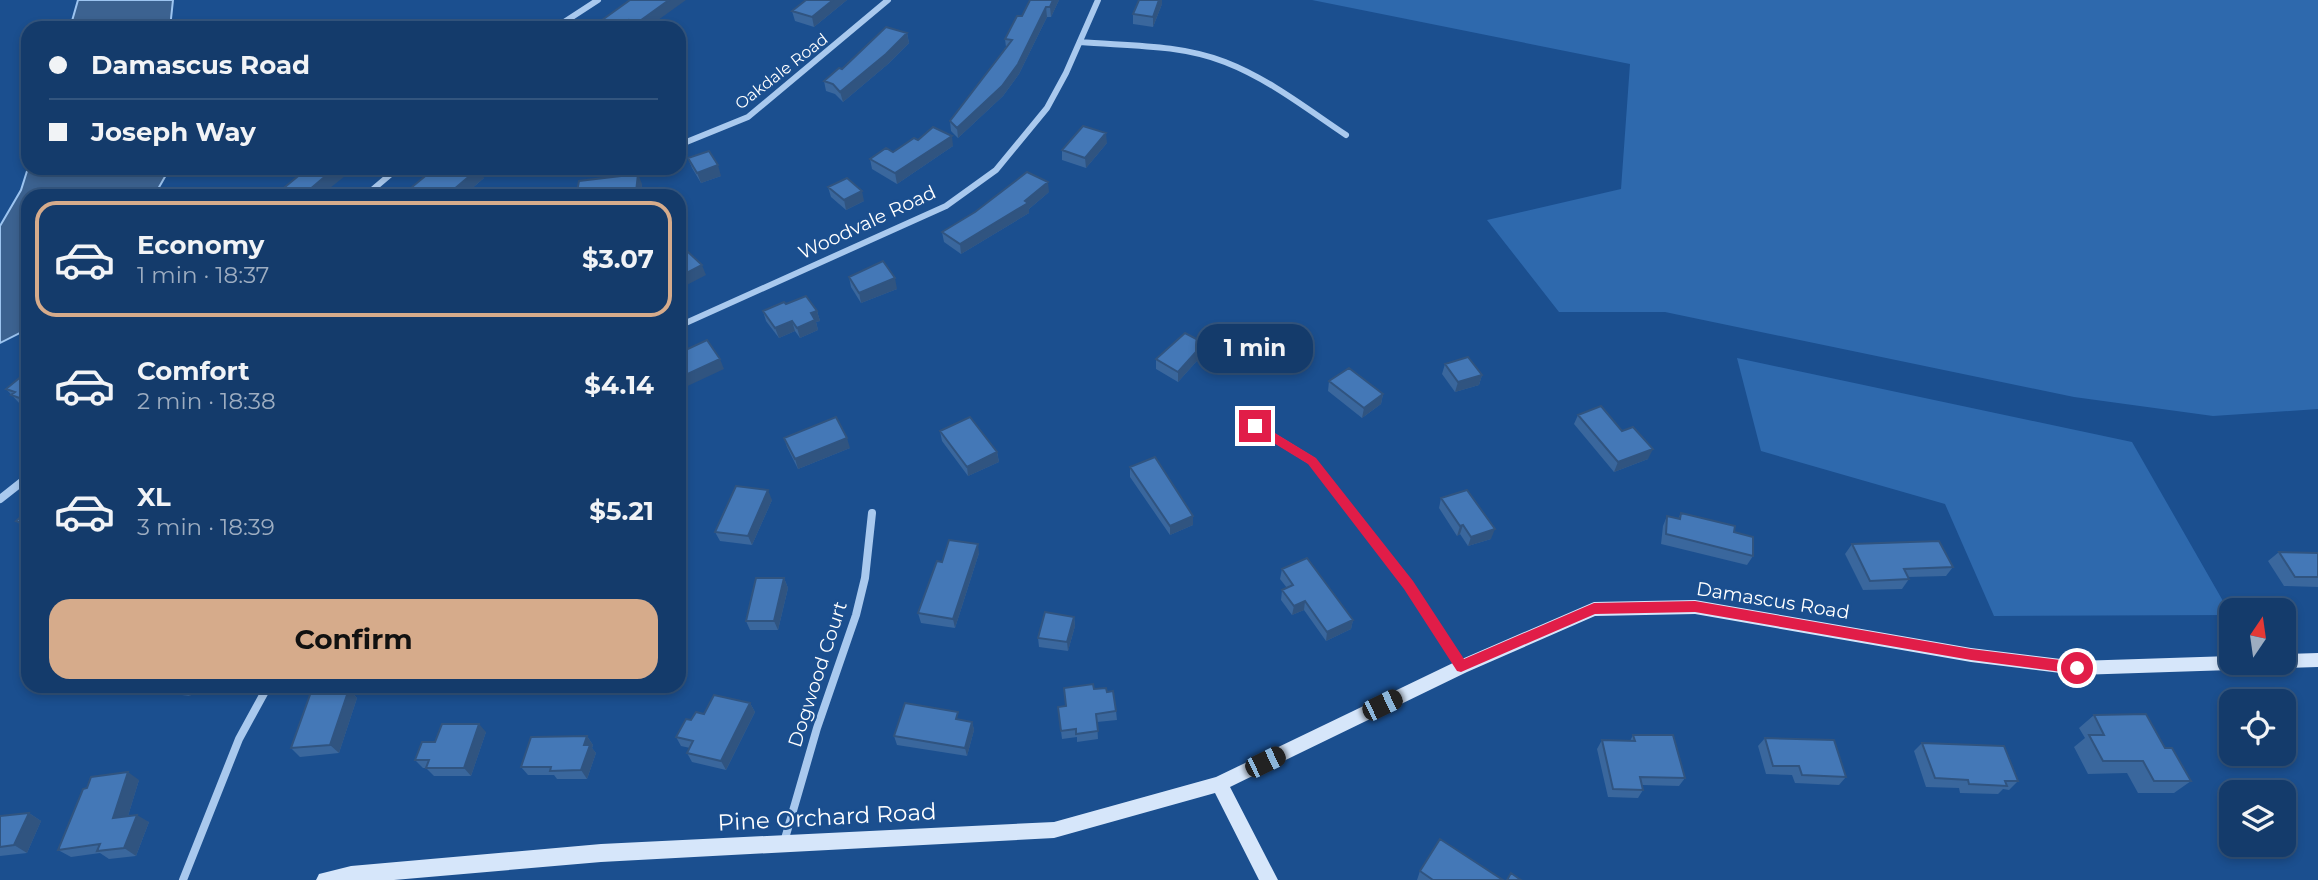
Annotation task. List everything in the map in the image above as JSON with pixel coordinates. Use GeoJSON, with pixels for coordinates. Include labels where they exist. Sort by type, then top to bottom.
{"type":"FeatureCollection","features":[{"type":"Feature","properties":{"kind":"street"},"geometry":{"type":"LineString","coordinates":[[566,21],[598,0]]}},
{"type":"Feature","properties":{"kind":"street","name":"Oakdale Road"},"geometry":{"type":"LineString","coordinates":[[686,142],[748,117],[888,0]]}},
{"type":"Feature","properties":{"kind":"street","name":"Woodvale Road"},"geometry":{"type":"LineString","coordinates":[[686,323],[946,206],[996,170],[1047,108],[1098,0]]}},
{"type":"Feature","properties":{"kind":"street"},"geometry":{"type":"LineString","coordinates":[[1080,42],[1192,53],[1223,61],[1263,80],[1346,135]]}},
{"type":"Feature","properties":{"kind":"street"},"geometry":{"type":"LineString","coordinates":[[373,189],[390,175]]}},
{"type":"Feature","properties":{"kind":"street"},"geometry":{"type":"LineString","coordinates":[[1255,426],[1312,461],[1409,585],[1461,667]]}},
{"type":"Feature","properties":{"kind":"street"},"geometry":{"type":"LineString","coordinates":[[0,499],[21,482]]}},
{"type":"Feature","properties":{"kind":"street","name":"Dogwood Court"},"geometry":{"type":"LineString","coordinates":[[784,844],[817,728],[866,578],[872,513]]}},
{"type":"Feature","properties":{"kind":"street","name":"Damascus Road"},"geometry":{"type":"LineString","coordinates":[[1219,784],[1461,667],[1594,609],[1695,607],[1971,655],[2077,668],[2219,663]]}},
{"type":"Feature","properties":{"kind":"street"},"geometry":{"type":"LineString","coordinates":[[2296,661],[2318,660]]}},
{"type":"Feature","properties":{"kind":"street"},"geometry":{"type":"LineString","coordinates":[[183,880],[239,739],[264,693]]}},
{"type":"Feature","properties":{"kind":"street"},"geometry":{"type":"LineString","coordinates":[[1219,784],[1269,880]]}},
{"type":"Feature","properties":{"kind":"street","name":"Pine Orchard Road"},"geometry":{"type":"LineString","coordinates":[[326,880],[351,874],[601,853],[1054,830],[1219,784]]}},
{"type":"Feature","properties":{"kind":"shaded area"},"geometry":{"type":"Polygon","coordinates":[[[78,0],[173,0],[171,21],[72,21],[78,0]]]}},
{"type":"Feature","properties":{"kind":"shaded area"},"geometry":{"type":"Polygon","coordinates":[[[1312,0],[2318,0],[2318,409],[2213,416],[2074,397],[1665,312],[1559,312],[1487,220],[1621,189],[1630,64],[1312,0]]]}},
{"type":"Feature","properties":{"kind":"shaded area"},"geometry":{"type":"Polygon","coordinates":[[[26,175],[166,175],[158,189],[21,189],[26,175]]]}},
{"type":"Feature","properties":{"kind":"shaded area"},"geometry":{"type":"Polygon","coordinates":[[[21,190],[21,332],[0,343],[0,226],[21,190]]]}},
{"type":"Feature","properties":{"kind":"shaded area"},"geometry":{"type":"Polygon","coordinates":[[[1737,358],[2132,442],[2221,598],[2219,598],[2219,615],[1994,616],[1945,504],[1761,451],[1737,358]]]}},
{"type":"Feature","properties":{"kind":"building"},"geometry":{"type":"Polygon","coordinates":[[[630,0],[669,0],[640,21],[601,21],[630,0]]]}},
{"type":"Feature","properties":{"kind":"building"},"geometry":{"type":"Polygon","coordinates":[[[806,0],[833,0],[812,17],[792,11],[806,0]]]}},
{"type":"Feature","properties":{"kind":"building"},"geometry":{"type":"Polygon","coordinates":[[[1030,0],[1053,0],[1050,7],[1046,7],[1018,64],[1002,86],[957,128],[950,121],[1012,40],[1005,39],[1017,16],[1022,16],[1030,0]]]}},
{"type":"Feature","properties":{"kind":"building"},"geometry":{"type":"Polygon","coordinates":[[[1139,0],[1159,0],[1153,17],[1133,14],[1139,0]]]}},
{"type":"Feature","properties":{"kind":"building"},"geometry":{"type":"Polygon","coordinates":[[[886,27],[907,33],[840,92],[833,84],[824,81],[839,68],[842,69],[886,27]]]}},
{"type":"Feature","properties":{"kind":"building"},"geometry":{"type":"Polygon","coordinates":[[[1083,126],[1106,133],[1085,158],[1062,150],[1083,126]]]}},
{"type":"Feature","properties":{"kind":"building"},"geometry":{"type":"Polygon","coordinates":[[[933,127],[952,136],[895,173],[870,159],[886,148],[893,152],[914,138],[918,140],[933,127]]]}},
{"type":"Feature","properties":{"kind":"building"},"geometry":{"type":"Polygon","coordinates":[[[709,151],[718,165],[697,173],[688,158],[709,151]]]}},
{"type":"Feature","properties":{"kind":"building"},"geometry":{"type":"Polygon","coordinates":[[[1027,172],[1048,182],[1025,201],[1028,203],[960,244],[942,232],[975,212],[1027,172]]]}},
{"type":"Feature","properties":{"kind":"building"},"geometry":{"type":"Polygon","coordinates":[[[300,175],[327,175],[310,189],[282,189],[300,175]]]}},
{"type":"Feature","properties":{"kind":"building"},"geometry":{"type":"Polygon","coordinates":[[[427,175],[471,175],[454,189],[412,187],[427,175]]]}},
{"type":"Feature","properties":{"kind":"building"},"geometry":{"type":"Polygon","coordinates":[[[638,175],[636,189],[577,189],[579,181],[638,175]]]}},
{"type":"Feature","properties":{"kind":"building"},"geometry":{"type":"Polygon","coordinates":[[[847,178],[862,191],[844,200],[828,187],[847,178]]]}},
{"type":"Feature","properties":{"kind":"building"},"geometry":{"type":"Polygon","coordinates":[[[686,253],[702,265],[686,273],[686,253]]]}},
{"type":"Feature","properties":{"kind":"building"},"geometry":{"type":"Polygon","coordinates":[[[883,261],[895,278],[859,293],[849,277],[883,261]]]}},
{"type":"Feature","properties":{"kind":"building"},"geometry":{"type":"Polygon","coordinates":[[[806,296],[817,311],[811,313],[815,320],[797,328],[792,321],[775,328],[763,311],[784,302],[786,304],[806,296]]]}},
{"type":"Feature","properties":{"kind":"building"},"geometry":{"type":"Polygon","coordinates":[[[1185,333],[1204,343],[1178,372],[1156,359],[1185,333]]]}},
{"type":"Feature","properties":{"kind":"building"},"geometry":{"type":"Polygon","coordinates":[[[707,340],[720,359],[686,375],[686,350],[707,340]]]}},
{"type":"Feature","properties":{"kind":"building"},"geometry":{"type":"Polygon","coordinates":[[[1468,357],[1482,375],[1458,382],[1445,364],[1468,357]]]}},
{"type":"Feature","properties":{"kind":"building"},"geometry":{"type":"Polygon","coordinates":[[[1349,368],[1383,394],[1364,408],[1329,381],[1349,368]]]}},
{"type":"Feature","properties":{"kind":"building"},"geometry":{"type":"Polygon","coordinates":[[[21,377],[21,399],[11,395],[15,392],[6,389],[21,377]]]}},
{"type":"Feature","properties":{"kind":"building"},"geometry":{"type":"Polygon","coordinates":[[[1601,406],[1622,431],[1633,427],[1653,449],[1618,462],[1578,415],[1601,406]]]}},
{"type":"Feature","properties":{"kind":"building"},"geometry":{"type":"Polygon","coordinates":[[[836,417],[847,438],[795,459],[784,438],[836,417]]]}},
{"type":"Feature","properties":{"kind":"building"},"geometry":{"type":"Polygon","coordinates":[[[970,417],[997,452],[967,467],[940,431],[970,417]]]}},
{"type":"Feature","properties":{"kind":"building"},"geometry":{"type":"Polygon","coordinates":[[[1155,457],[1193,516],[1170,526],[1130,467],[1155,457]]]}},
{"type":"Feature","properties":{"kind":"building"},"geometry":{"type":"Polygon","coordinates":[[[736,486],[768,490],[748,536],[715,532],[736,486]]]}},
{"type":"Feature","properties":{"kind":"building"},"geometry":{"type":"Polygon","coordinates":[[[1467,490],[1495,529],[1471,537],[1441,498],[1467,490]]]}},
{"type":"Feature","properties":{"kind":"building"},"geometry":{"type":"Polygon","coordinates":[[[1681,513],[1735,526],[1734,532],[1753,537],[1753,556],[1666,534],[1667,516],[1680,519],[1681,513]]]}},
{"type":"Feature","properties":{"kind":"building"},"geometry":{"type":"Polygon","coordinates":[[[949,540],[978,544],[953,619],[918,613],[937,561],[942,562],[949,540]]]}},
{"type":"Feature","properties":{"kind":"building"},"geometry":{"type":"Polygon","coordinates":[[[1939,541],[1953,567],[1904,569],[1909,579],[1870,581],[1852,544],[1939,541]]]}},
{"type":"Feature","properties":{"kind":"building"},"geometry":{"type":"Polygon","coordinates":[[[2279,552],[2318,553],[2318,577],[2295,577],[2279,552]]]}},
{"type":"Feature","properties":{"kind":"building"},"geometry":{"type":"Polygon","coordinates":[[[1307,558],[1353,620],[1327,632],[1305,601],[1294,606],[1282,590],[1293,585],[1282,569],[1307,558]]]}},
{"type":"Feature","properties":{"kind":"building"},"geometry":{"type":"Polygon","coordinates":[[[756,578],[784,578],[774,621],[746,621],[756,578]]]}},
{"type":"Feature","properties":{"kind":"building"},"geometry":{"type":"Polygon","coordinates":[[[1045,612],[1074,617],[1067,642],[1038,638],[1045,612]]]}},
{"type":"Feature","properties":{"kind":"building"},"geometry":{"type":"Polygon","coordinates":[[[1093,684],[1094,689],[1106,688],[1107,692],[1113,691],[1116,711],[1096,714],[1098,731],[1076,734],[1076,729],[1061,731],[1058,707],[1066,706],[1064,688],[1093,684]]]}},
{"type":"Feature","properties":{"kind":"building"},"geometry":{"type":"Polygon","coordinates":[[[311,693],[348,693],[330,745],[291,748],[311,693]]]}},
{"type":"Feature","properties":{"kind":"building"},"geometry":{"type":"Polygon","coordinates":[[[714,695],[750,703],[721,761],[687,753],[693,741],[676,737],[686,719],[691,720],[696,712],[704,714],[714,695]]]}},
{"type":"Feature","properties":{"kind":"building"},"geometry":{"type":"Polygon","coordinates":[[[905,703],[958,712],[956,719],[972,722],[965,748],[894,736],[905,703]]]}},
{"type":"Feature","properties":{"kind":"building"},"geometry":{"type":"Polygon","coordinates":[[[2146,714],[2165,748],[2172,748],[2191,781],[2154,781],[2143,761],[2103,761],[2089,735],[2104,735],[2094,715],[2146,714]]]}},
{"type":"Feature","properties":{"kind":"building"},"geometry":{"type":"Polygon","coordinates":[[[442,724],[479,724],[464,768],[426,768],[429,760],[415,760],[422,742],[435,742],[442,724]]]}},
{"type":"Feature","properties":{"kind":"building"},"geometry":{"type":"Polygon","coordinates":[[[1633,735],[1673,735],[1685,778],[1640,777],[1643,790],[1613,789],[1602,740],[1635,741],[1633,735]]]}},
{"type":"Feature","properties":{"kind":"building"},"geometry":{"type":"Polygon","coordinates":[[[587,736],[584,745],[590,745],[581,770],[550,771],[551,767],[521,767],[531,737],[587,736]]]}},
{"type":"Feature","properties":{"kind":"building"},"geometry":{"type":"Polygon","coordinates":[[[1765,738],[1834,740],[1846,777],[1802,775],[1799,766],[1773,766],[1765,738]]]}},
{"type":"Feature","properties":{"kind":"building"},"geometry":{"type":"Polygon","coordinates":[[[1922,743],[2004,746],[2018,781],[2005,781],[2007,786],[1969,784],[1968,780],[1935,778],[1922,743]]]}},
{"type":"Feature","properties":{"kind":"building"},"geometry":{"type":"Polygon","coordinates":[[[128,772],[113,818],[137,815],[124,848],[97,851],[100,844],[58,850],[83,789],[87,788],[91,777],[128,772]]]}},
{"type":"Feature","properties":{"kind":"building"},"geometry":{"type":"Polygon","coordinates":[[[29,813],[14,845],[0,847],[0,816],[29,813]]]}},
{"type":"Feature","properties":{"kind":"building"},"geometry":{"type":"Polygon","coordinates":[[[1440,839],[1503,880],[1433,880],[1420,871],[1440,839]]]}},
{"type":"Feature","properties":{"kind":"building"},"geometry":{"type":"Polygon","coordinates":[[[1511,873],[1521,880],[1507,880],[1511,873]]]}},
{"type":"Feature","properties":{"kind":"route"},"geometry":{"type":"LineString","coordinates":[[1255,426],[1312,461],[1409,585],[1461,667],[1594,609],[1695,607],[1971,655],[2077,668]]}}]}
